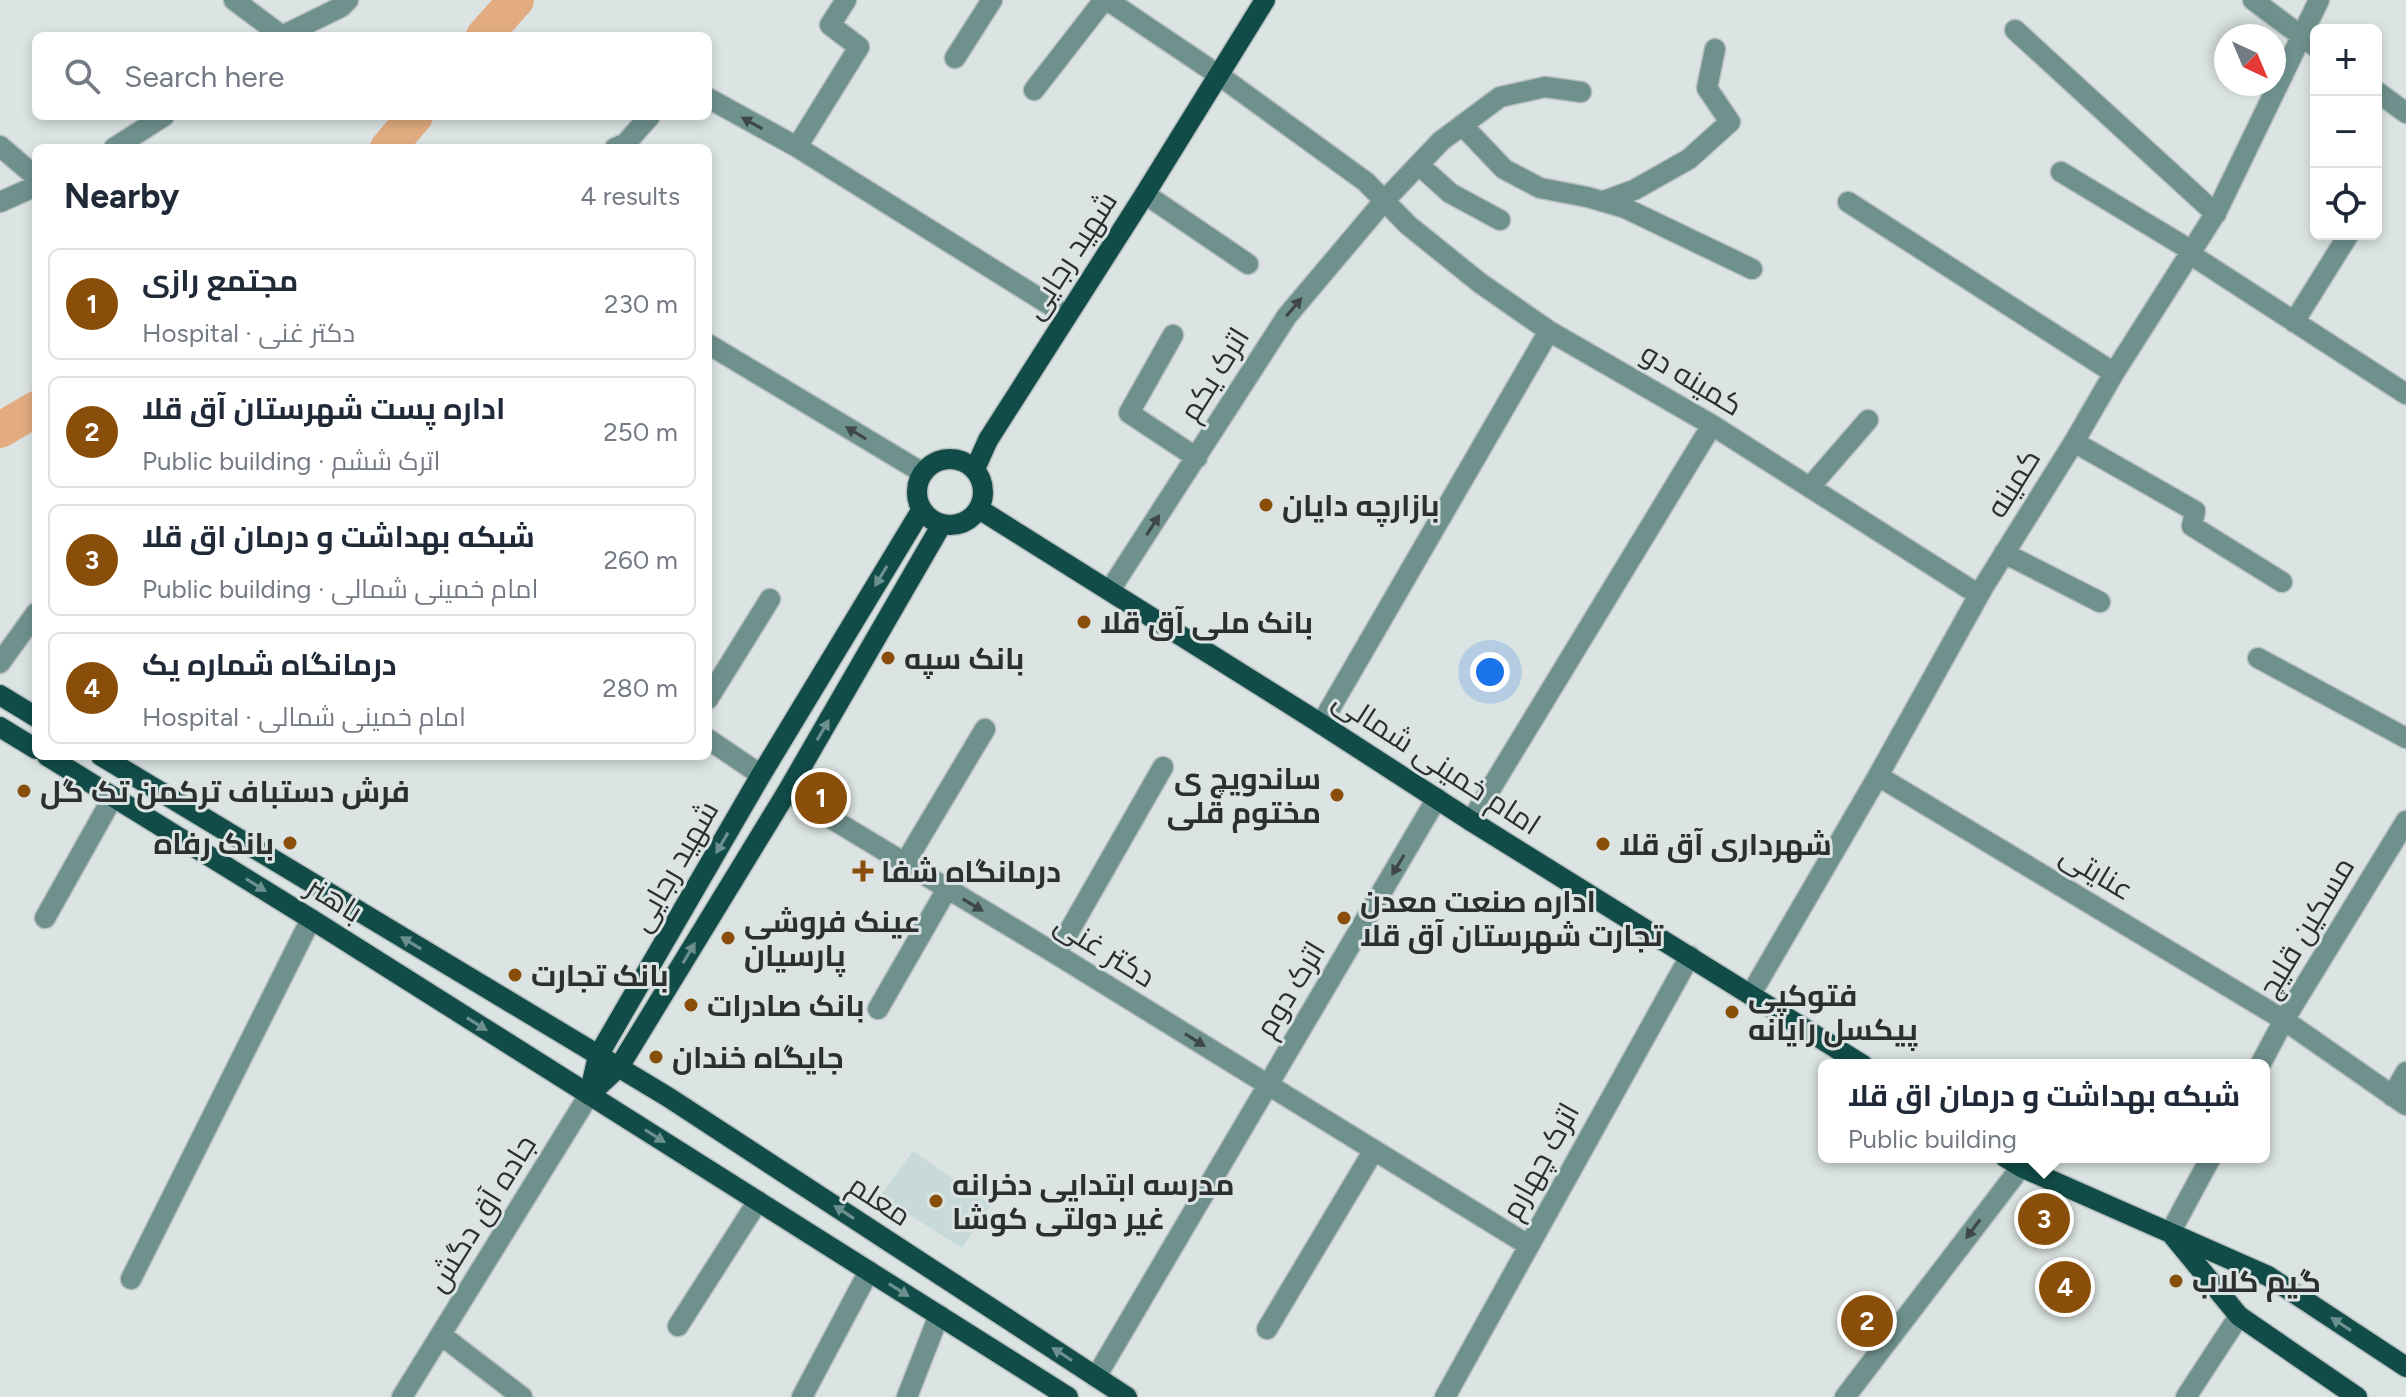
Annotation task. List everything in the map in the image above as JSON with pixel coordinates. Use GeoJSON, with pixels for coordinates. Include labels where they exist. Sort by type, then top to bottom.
{"type":"FeatureCollection","features":[{"type":"Feature","properties":{"kind":"main road","name":"شهید رجایی"},"geometry":{"type":"LineString","coordinates":[[975,469],[988,440],[1220,76],[1265,0]]}},
{"type":"Feature","properties":{"kind":"main road"},"geometry":{"type":"LineString","coordinates":[[942,459],[965,462],[975,469],[984,488],[979,509],[969,519],[956,525],[931,519],[917,497],[923,473],[942,459]]}},
{"type":"Feature","properties":{"kind":"main road","name":"شهید رجایی"},"geometry":{"type":"LineString","coordinates":[[589,1095],[598,1056],[761,775],[922,509]]}},
{"type":"Feature","properties":{"kind":"main road","name":"امام خمینی شمالی"},"geometry":{"type":"LineString","coordinates":[[979,509],[1854,1059]]}},
{"type":"Feature","properties":{"kind":"main road","name":"شهید رجایی"},"geometry":{"type":"LineString","coordinates":[[619,1067],[787,792],[942,524]]}},
{"type":"Feature","properties":{"kind":"main road"},"geometry":{"type":"LineString","coordinates":[[0,695],[32,715]]}},
{"type":"Feature","properties":{"kind":"main road"},"geometry":{"type":"LineString","coordinates":[[0,727],[32,747]]}},
{"type":"Feature","properties":{"kind":"main road","name":"باهنر"},"geometry":{"type":"LineString","coordinates":[[53,760],[589,1095]]}},
{"type":"Feature","properties":{"kind":"main road","name":"باهنر"},"geometry":{"type":"LineString","coordinates":[[108,760],[598,1056]]}},
{"type":"Feature","properties":{"kind":"main road","name":"معلم"},"geometry":{"type":"LineString","coordinates":[[598,1056],[682,1106],[1127,1397]]}},
{"type":"Feature","properties":{"kind":"main road","name":"جاده آق دگش"},"geometry":{"type":"LineString","coordinates":[[589,1095],[619,1067]]}},
{"type":"Feature","properties":{"kind":"main road"},"geometry":{"type":"LineString","coordinates":[[589,1095],[1068,1397]]}},
{"type":"Feature","properties":{"kind":"main road"},"geometry":{"type":"LineString","coordinates":[[2015,1163],[2268,1276],[2406,1367]]}},
{"type":"Feature","properties":{"kind":"main road"},"geometry":{"type":"LineString","coordinates":[[2170,1233],[2239,1316],[2357,1397]]}},
{"type":"Feature","properties":{"kind":"street"},"geometry":{"type":"LineString","coordinates":[[234,0],[256,29]]}},
{"type":"Feature","properties":{"kind":"street"},"geometry":{"type":"LineString","coordinates":[[290,32],[341,7],[348,0]]}},
{"type":"Feature","properties":{"kind":"street"},"geometry":{"type":"LineString","coordinates":[[797,147],[859,47],[830,25],[846,0]]}},
{"type":"Feature","properties":{"kind":"street"},"geometry":{"type":"LineString","coordinates":[[955,58],[992,0]]}},
{"type":"Feature","properties":{"kind":"street"},"geometry":{"type":"LineString","coordinates":[[1034,90],[1105,0]]}},
{"type":"Feature","properties":{"kind":"street","name":"کمینه دو"},"geometry":{"type":"LineString","coordinates":[[1105,0],[1220,76],[1366,182],[1408,225],[1480,283],[1549,331],[1712,425],[1979,595]]}},
{"type":"Feature","properties":{"kind":"street"},"geometry":{"type":"LineString","coordinates":[[2253,0],[2308,41]]}},
{"type":"Feature","properties":{"kind":"street","name":"کمینه"},"geometry":{"type":"LineString","coordinates":[[1751,994],[2004,553],[2216,214],[2308,41],[2319,0]]}},
{"type":"Feature","properties":{"kind":"street"},"geometry":{"type":"LineString","coordinates":[[2015,30],[2216,214]]}},
{"type":"Feature","properties":{"kind":"street"},"geometry":{"type":"LineString","coordinates":[[1604,201],[1634,190],[1689,159],[1730,122],[1707,88],[1715,49]]}},
{"type":"Feature","properties":{"kind":"street","name":"اترک یکم"},"geometry":{"type":"LineString","coordinates":[[1110,590],[1287,316],[1384,201],[1441,141],[1500,97],[1545,87],[1581,92]]}},
{"type":"Feature","properties":{"kind":"street"},"geometry":{"type":"LineString","coordinates":[[2382,95],[2406,113]]}},
{"type":"Feature","properties":{"kind":"street"},"geometry":{"type":"LineString","coordinates":[[712,100],[797,147],[1066,315]]}},
{"type":"Feature","properties":{"kind":"street"},"geometry":{"type":"LineString","coordinates":[[120,144],[158,120]]}},
{"type":"Feature","properties":{"kind":"street"},"geometry":{"type":"LineString","coordinates":[[624,144],[646,120]]}},
{"type":"Feature","properties":{"kind":"street"},"geometry":{"type":"LineString","coordinates":[[1462,125],[1504,169],[1540,188],[1625,208],[1752,269]]}},
{"type":"Feature","properties":{"kind":"street"},"geometry":{"type":"LineString","coordinates":[[0,146],[32,174]]}},
{"type":"Feature","properties":{"kind":"street"},"geometry":{"type":"LineString","coordinates":[[1419,165],[1450,193],[1500,220]]}},
{"type":"Feature","properties":{"kind":"street"},"geometry":{"type":"LineString","coordinates":[[2061,172],[2191,252],[2406,394]]}},
{"type":"Feature","properties":{"kind":"street"},"geometry":{"type":"LineString","coordinates":[[0,202],[32,188]]}},
{"type":"Feature","properties":{"kind":"street"},"geometry":{"type":"LineString","coordinates":[[1145,194],[1248,264]]}},
{"type":"Feature","properties":{"kind":"street"},"geometry":{"type":"LineString","coordinates":[[1848,202],[2114,373]]}},
{"type":"Feature","properties":{"kind":"street"},"geometry":{"type":"LineString","coordinates":[[2294,322],[2345,240]]}},
{"type":"Feature","properties":{"kind":"street"},"geometry":{"type":"LineString","coordinates":[[1321,724],[1549,331]]}},
{"type":"Feature","properties":{"kind":"street"},"geometry":{"type":"LineString","coordinates":[[1173,335],[1129,413],[1197,458]]}},
{"type":"Feature","properties":{"kind":"street"},"geometry":{"type":"LineString","coordinates":[[712,346],[923,473]]}},
{"type":"Feature","properties":{"kind":"street"},"geometry":{"type":"LineString","coordinates":[[1810,487],[1868,420]]}},
{"type":"Feature","properties":{"kind":"street"},"geometry":{"type":"LineString","coordinates":[[1471,821],[1712,425]]}},
{"type":"Feature","properties":{"kind":"street"},"geometry":{"type":"LineString","coordinates":[[2074,442],[2195,511],[2192,526],[2282,582]]}},
{"type":"Feature","properties":{"kind":"street"},"geometry":{"type":"LineString","coordinates":[[2004,553],[2100,602]]}},
{"type":"Feature","properties":{"kind":"street"},"geometry":{"type":"LineString","coordinates":[[712,693],[770,599]]}},
{"type":"Feature","properties":{"kind":"street"},"geometry":{"type":"LineString","coordinates":[[0,663],[32,619]]}},
{"type":"Feature","properties":{"kind":"street"},"geometry":{"type":"LineString","coordinates":[[2258,658],[2406,738]]}},
{"type":"Feature","properties":{"kind":"street"},"geometry":{"type":"LineString","coordinates":[[905,863],[985,729]]}},
{"type":"Feature","properties":{"kind":"street"},"geometry":{"type":"LineString","coordinates":[[712,742],[761,775]]}},
{"type":"Feature","properties":{"kind":"street"},"geometry":{"type":"LineString","coordinates":[[1056,954],[1163,767]]}},
{"type":"Feature","properties":{"kind":"street","name":"عنایتی"},"geometry":{"type":"LineString","coordinates":[[1878,776],[2284,1020],[2399,1101]]}},
{"type":"Feature","properties":{"kind":"street","name":"دکتر غنی"},"geometry":{"type":"LineString","coordinates":[[787,792],[1528,1245]]}},
{"type":"Feature","properties":{"kind":"street"},"geometry":{"type":"LineString","coordinates":[[45,918],[113,797]]}},
{"type":"Feature","properties":{"kind":"street","name":"اترک دوم"},"geometry":{"type":"LineString","coordinates":[[1096,1377],[1437,798]]}},
{"type":"Feature","properties":{"kind":"street","name":"مسکین قلیچ"},"geometry":{"type":"LineString","coordinates":[[2263,1059],[2406,821]]}},
{"type":"Feature","properties":{"kind":"street"},"geometry":{"type":"LineString","coordinates":[[878,1009],[947,889]]}},
{"type":"Feature","properties":{"kind":"street"},"geometry":{"type":"LineString","coordinates":[[131,1279],[311,919]]}},
{"type":"Feature","properties":{"kind":"street","name":"اترک چهارم"},"geometry":{"type":"LineString","coordinates":[[1445,1397],[1690,956]]}},
{"type":"Feature","properties":{"kind":"street"},"geometry":{"type":"LineString","coordinates":[[2399,1101],[2406,1072]]}},
{"type":"Feature","properties":{"kind":"street","name":"جاده آق دگش"},"geometry":{"type":"LineString","coordinates":[[402,1397],[589,1095]]}},
{"type":"Feature","properties":{"kind":"street"},"geometry":{"type":"LineString","coordinates":[[1267,1329],[1374,1150]]}},
{"type":"Feature","properties":{"kind":"street"},"geometry":{"type":"LineString","coordinates":[[1845,1397],[2012,1163]]}},
{"type":"Feature","properties":{"kind":"street"},"geometry":{"type":"LineString","coordinates":[[2170,1233],[2208,1163]]}},
{"type":"Feature","properties":{"kind":"street"},"geometry":{"type":"LineString","coordinates":[[678,1326],[758,1201]]}},
{"type":"Feature","properties":{"kind":"street"},"geometry":{"type":"LineString","coordinates":[[802,1397],[869,1271]]}},
{"type":"Feature","properties":{"kind":"street"},"geometry":{"type":"LineString","coordinates":[[907,1397],[939,1315]]}},
{"type":"Feature","properties":{"kind":"street"},"geometry":{"type":"LineString","coordinates":[[2186,1397],[2239,1316]]}},
{"type":"Feature","properties":{"kind":"street"},"geometry":{"type":"LineString","coordinates":[[441,1335],[522,1397]]}},
{"type":"Feature","properties":{"kind":"shaded area","name":"مدرسه ابتدایی دخرانه غیر دولتی کوشا"},"geometry":{"type":"Polygon","coordinates":[[[913,1151],[991,1205],[962,1248],[880,1196],[913,1151]]]}},
{"type":"Feature","properties":{"kind":"waterway"},"geometry":{"type":"LineString","coordinates":[[488,32],[516,0]]}},
{"type":"Feature","properties":{"kind":"waterway"},"geometry":{"type":"LineString","coordinates":[[391,144],[412,120]]}},
{"type":"Feature","properties":{"kind":"waterway"},"geometry":{"type":"LineString","coordinates":[[0,430],[32,411]]}},
{"type":"Feature","properties":{"kind":"place","name":"بازارچه دایان"},"geometry":{"type":"Point","coordinates":[1266,505]}},
{"type":"Feature","properties":{"kind":"place","name":"بانک ملی آق قلا"},"geometry":{"type":"Point","coordinates":[1084,622]}},
{"type":"Feature","properties":{"kind":"place","name":"بانک سپه"},"geometry":{"type":"Point","coordinates":[888,658]}},
{"type":"Feature","properties":{"kind":"place","name":"فرش دستباف ترکمن تک گل"},"geometry":{"type":"Point","coordinates":[24,791]}},
{"type":"Feature","properties":{"kind":"place","name":"ساندویچ ی مختوم قلی"},"geometry":{"type":"Point","coordinates":[1337,795]}},
{"type":"Feature","properties":{"kind":"place","name":"مجتمع رازی"},"geometry":{"type":"Point","coordinates":[821,798]}},
{"type":"Feature","properties":{"kind":"place","name":"بانک رفاه"},"geometry":{"type":"Point","coordinates":[290,843]}},
{"type":"Feature","properties":{"kind":"place","name":"شهرداری آق قلا"},"geometry":{"type":"Point","coordinates":[1603,844]}},
{"type":"Feature","properties":{"kind":"place","name":"درمانگاه شفا"},"geometry":{"type":"Point","coordinates":[863,871]}},
{"type":"Feature","properties":{"kind":"place","name":"اداره صنعت معدن تجارت شهرستان آق قلا"},"geometry":{"type":"Point","coordinates":[1344,918]}},
{"type":"Feature","properties":{"kind":"place","name":"عینک فروشی پارسیان"},"geometry":{"type":"Point","coordinates":[728,938]}},
{"type":"Feature","properties":{"kind":"place","name":"بانک تجارت"},"geometry":{"type":"Point","coordinates":[515,975]}},
{"type":"Feature","properties":{"kind":"place","name":"بانک صادرات"},"geometry":{"type":"Point","coordinates":[691,1005]}},
{"type":"Feature","properties":{"kind":"place","name":"فتوکپی پیکسل رایانه"},"geometry":{"type":"Point","coordinates":[1732,1012]}},
{"type":"Feature","properties":{"kind":"place","name":"جایگاه خندان"},"geometry":{"type":"Point","coordinates":[656,1057]}},
{"type":"Feature","properties":{"kind":"place","name":"مدرسه ابتدایی دخرانه غیر دولتی کوشا"},"geometry":{"type":"Point","coordinates":[936,1201]}},
{"type":"Feature","properties":{"kind":"place","name":"شبکه بهداشت و درمان اق قلا"},"geometry":{"type":"Point","coordinates":[2044,1219]}},
{"type":"Feature","properties":{"kind":"place","name":"گیم کلاب"},"geometry":{"type":"Point","coordinates":[2176,1281]}},
{"type":"Feature","properties":{"kind":"place","name":"درمانگاه شماره یک"},"geometry":{"type":"Point","coordinates":[2065,1287]}},
{"type":"Feature","properties":{"kind":"place","name":"اداره پست شهرستان آق قلا"},"geometry":{"type":"Point","coordinates":[1867,1321]}}]}
